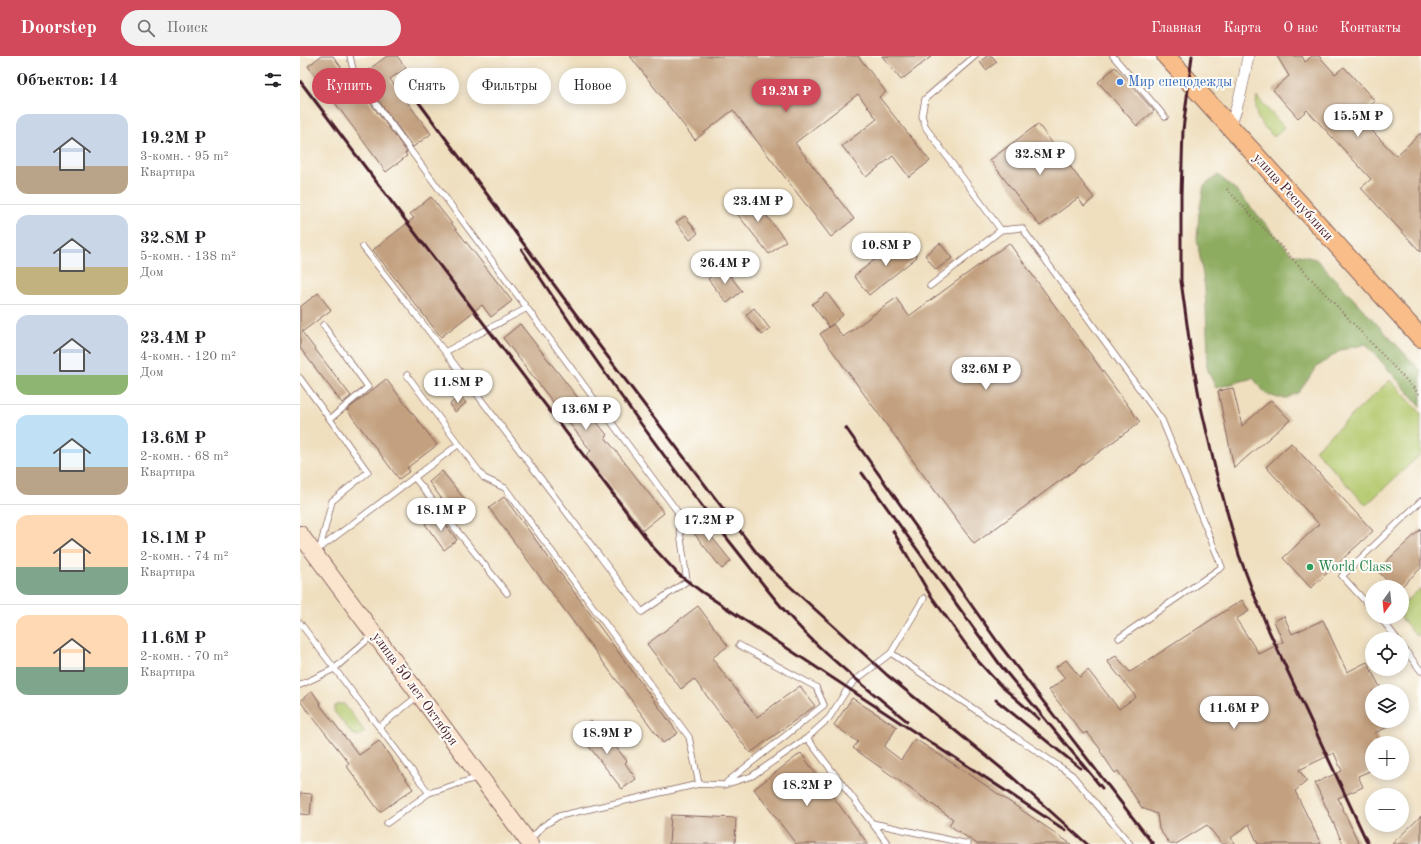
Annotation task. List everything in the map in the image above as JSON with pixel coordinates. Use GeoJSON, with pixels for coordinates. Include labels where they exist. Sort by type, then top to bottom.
{"type":"FeatureCollection","features":[{"type":"Feature","properties":{"kind":"main road","name":"улица Республики"},"geometry":{"type":"LineString","coordinates":[[1166,56],[1421,338]]}},
{"type":"Feature","properties":{"kind":"main road","name":"улица 50 лет Октября"},"geometry":{"type":"LineString","coordinates":[[300,534],[317,550],[374,634],[529,843]]}},
{"type":"Feature","properties":{"kind":"street"},"geometry":{"type":"LineString","coordinates":[[1230,127],[1239,105],[1248,56]]}},
{"type":"Feature","properties":{"kind":"lane"},"geometry":{"type":"LineString","coordinates":[[350,56],[354,74],[677,511],[687,581],[642,612],[446,352],[363,247]]}},
{"type":"Feature","properties":{"kind":"lane"},"geometry":{"type":"LineString","coordinates":[[975,56],[925,99],[922,116],[926,128],[1001,230]]}},
{"type":"Feature","properties":{"kind":"lane"},"geometry":{"type":"LineString","coordinates":[[1113,56],[1165,117]]}},
{"type":"Feature","properties":{"kind":"lane"},"geometry":{"type":"LineString","coordinates":[[930,286],[1001,230],[1022,228],[1162,420],[1222,567],[1119,638]]}},
{"type":"Feature","properties":{"kind":"lane"},"geometry":{"type":"LineString","coordinates":[[446,352],[527,308]]}},
{"type":"Feature","properties":{"kind":"lane"},"geometry":{"type":"LineString","coordinates":[[323,325],[368,387],[330,419]]}},
{"type":"Feature","properties":{"kind":"lane"},"geometry":{"type":"LineString","coordinates":[[407,375],[484,478],[506,488],[689,737],[699,784]]}},
{"type":"Feature","properties":{"kind":"lane"},"geometry":{"type":"LineString","coordinates":[[300,378],[368,472],[332,501],[317,550]]}},
{"type":"Feature","properties":{"kind":"lane"},"geometry":{"type":"LineString","coordinates":[[317,550],[459,444]]}},
{"type":"Feature","properties":{"kind":"lane"},"geometry":{"type":"LineString","coordinates":[[414,477],[507,593]]}},
{"type":"Feature","properties":{"kind":"lane"},"geometry":{"type":"LineString","coordinates":[[1365,601],[1342,576],[1421,501]]}},
{"type":"Feature","properties":{"kind":"lane"},"geometry":{"type":"LineString","coordinates":[[529,843],[542,826],[559,816],[699,784],[724,785],[752,776],[807,738],[829,718],[842,696],[857,679],[891,653],[924,598]]}},
{"type":"Feature","properties":{"kind":"lane"},"geometry":{"type":"LineString","coordinates":[[300,623],[429,793]]}},
{"type":"Feature","properties":{"kind":"lane"},"geometry":{"type":"LineString","coordinates":[[1385,624],[1392,632]]}},
{"type":"Feature","properties":{"kind":"lane"},"geometry":{"type":"LineString","coordinates":[[300,685],[334,669],[374,634]]}},
{"type":"Feature","properties":{"kind":"lane"},"geometry":{"type":"LineString","coordinates":[[724,785],[824,705],[816,686],[739,645]]}},
{"type":"Feature","properties":{"kind":"lane"},"geometry":{"type":"LineString","coordinates":[[891,653],[1072,776],[1130,844]]}},
{"type":"Feature","properties":{"kind":"lane"},"geometry":{"type":"LineString","coordinates":[[1409,655],[1421,671]]}},
{"type":"Feature","properties":{"kind":"lane"},"geometry":{"type":"LineString","coordinates":[[379,726],[419,696]]}},
{"type":"Feature","properties":{"kind":"lane"},"geometry":{"type":"LineString","coordinates":[[807,738],[888,844]]}},
{"type":"Feature","properties":{"kind":"lane"},"geometry":{"type":"LineString","coordinates":[[387,823],[429,793],[479,777]]}},
{"type":"Feature","properties":{"kind":"lane"},"geometry":{"type":"LineString","coordinates":[[872,823],[968,844]]}},
{"type":"Feature","properties":{"kind":"path"},"geometry":{"type":"LineString","coordinates":[[1227,189],[1421,396]]}},
{"type":"Feature","properties":{"kind":"green space"},"geometry":{"type":"Polygon","coordinates":[[[1257,97],[1284,127],[1274,137],[1261,124],[1257,116],[1257,97]]]}},
{"type":"Feature","properties":{"kind":"green space"},"geometry":{"type":"Polygon","coordinates":[[[1218,175],[1235,189],[1291,253],[1316,259],[1421,371],[1421,407],[1366,344],[1341,350],[1317,367],[1299,392],[1287,398],[1278,398],[1266,394],[1253,378],[1216,388],[1207,367],[1208,353],[1205,288],[1197,239],[1199,213],[1204,186],[1218,175]]]}},
{"type":"Feature","properties":{"kind":"green space"},"geometry":{"type":"Polygon","coordinates":[[[1390,380],[1421,413],[1421,454],[1366,505],[1315,450],[1390,380]]]}},
{"type":"Feature","properties":{"kind":"green space"},"geometry":{"type":"Polygon","coordinates":[[[1421,588],[1421,633],[1417,636],[1406,624],[1409,624],[1409,599],[1421,588]]]}},
{"type":"Feature","properties":{"kind":"green space"},"geometry":{"type":"Polygon","coordinates":[[[344,704],[365,732],[359,736],[352,734],[334,711],[335,706],[344,704]]]}},
{"type":"Feature","properties":{"kind":"building"},"geometry":{"type":"Polygon","coordinates":[[[321,56],[333,56],[342,68],[312,68],[312,71],[308,66],[321,56]]]}},
{"type":"Feature","properties":{"kind":"building"},"geometry":{"type":"Polygon","coordinates":[[[387,56],[397,56],[406,68],[394,68],[394,76],[390,79],[394,84],[394,104],[409,104],[431,134],[413,147],[381,104],[386,104],[386,68],[371,68],[387,56]]]}},
{"type":"Feature","properties":{"kind":"building"},"geometry":{"type":"Polygon","coordinates":[[[630,56],[858,56],[886,92],[879,97],[930,161],[909,177],[893,156],[866,177],[842,146],[877,119],[858,94],[795,143],[854,219],[831,237],[733,110],[695,140],[630,56]]]}},
{"type":"Feature","properties":{"kind":"building"},"geometry":{"type":"Polygon","coordinates":[[[882,56],[932,56],[901,80],[882,56]]]}},
{"type":"Feature","properties":{"kind":"building"},"geometry":{"type":"Polygon","coordinates":[[[987,56],[992,56],[997,62],[986,70],[980,62],[987,56]]]}},
{"type":"Feature","properties":{"kind":"building"},"geometry":{"type":"Polygon","coordinates":[[[1277,56],[1302,56],[1305,62],[1312,56],[1319,56],[1335,74],[1344,67],[1375,101],[1358,116],[1396,156],[1421,133],[1421,252],[1361,188],[1371,179],[1307,110],[1298,118],[1273,90],[1289,76],[1277,56]]]}},
{"type":"Feature","properties":{"kind":"building"},"geometry":{"type":"Polygon","coordinates":[[[1115,67],[1154,111],[1137,126],[1098,82],[1115,67]]]}},
{"type":"Feature","properties":{"kind":"building"},"geometry":{"type":"Polygon","coordinates":[[[336,104],[371,104],[407,152],[405,153],[407,156],[386,172],[336,104]]]}},
{"type":"Feature","properties":{"kind":"building"},"geometry":{"type":"Polygon","coordinates":[[[1038,124],[1094,198],[1084,206],[1078,198],[1040,226],[990,160],[1038,124]]]}},
{"type":"Feature","properties":{"kind":"building"},"geometry":{"type":"Polygon","coordinates":[[[748,192],[786,241],[769,254],[731,206],[748,192]]]}},
{"type":"Feature","properties":{"kind":"building"},"geometry":{"type":"Polygon","coordinates":[[[431,197],[512,301],[491,317],[482,305],[441,337],[373,250],[414,218],[410,214],[431,197]]]}},
{"type":"Feature","properties":{"kind":"building"},"geometry":{"type":"Polygon","coordinates":[[[685,216],[698,233],[690,240],[676,222],[685,216]]]}},
{"type":"Feature","properties":{"kind":"building"},"geometry":{"type":"Polygon","coordinates":[[[903,238],[917,257],[869,295],[854,276],[903,238]]]}},
{"type":"Feature","properties":{"kind":"building"},"geometry":{"type":"Polygon","coordinates":[[[940,243],[952,258],[936,270],[925,255],[940,243]]]}},
{"type":"Feature","properties":{"kind":"building"},"geometry":{"type":"Polygon","coordinates":[[[1009,243],[1140,422],[974,544],[820,334],[833,324],[843,337],[896,298],[909,316],[1009,243]]]}},
{"type":"Feature","properties":{"kind":"building"},"geometry":{"type":"Polygon","coordinates":[[[723,267],[742,291],[727,303],[708,279],[723,267]]]}},
{"type":"Feature","properties":{"kind":"building"},"geometry":{"type":"Polygon","coordinates":[[[318,293],[331,310],[302,332],[351,396],[342,403],[300,348],[300,307],[318,293]]]}},
{"type":"Feature","properties":{"kind":"building"},"geometry":{"type":"Polygon","coordinates":[[[827,293],[843,315],[829,327],[812,304],[827,293]]]}},
{"type":"Feature","properties":{"kind":"building"},"geometry":{"type":"Polygon","coordinates":[[[754,308],[770,329],[762,335],[746,315],[754,308]]]}},
{"type":"Feature","properties":{"kind":"building"},"geometry":{"type":"Polygon","coordinates":[[[520,324],[607,435],[605,437],[664,513],[643,530],[585,456],[591,451],[503,338],[520,324]]]}},
{"type":"Feature","properties":{"kind":"building"},"geometry":{"type":"Polygon","coordinates":[[[386,379],[437,445],[407,468],[410,471],[399,479],[347,410],[386,379]]]}},
{"type":"Feature","properties":{"kind":"building"},"geometry":{"type":"Polygon","coordinates":[[[1233,388],[1242,426],[1271,400],[1290,420],[1234,468],[1218,391],[1233,388]]]}},
{"type":"Feature","properties":{"kind":"building"},"geometry":{"type":"Polygon","coordinates":[[[460,396],[466,403],[455,412],[450,404],[460,396]]]}},
{"type":"Feature","properties":{"kind":"building"},"geometry":{"type":"Polygon","coordinates":[[[1291,443],[1373,531],[1311,588],[1283,558],[1319,524],[1266,467],[1291,443]]]}},
{"type":"Feature","properties":{"kind":"building"},"geometry":{"type":"Polygon","coordinates":[[[442,471],[470,506],[453,519],[445,509],[448,507],[429,482],[442,471]]]}},
{"type":"Feature","properties":{"kind":"building"},"geometry":{"type":"Polygon","coordinates":[[[504,497],[678,733],[663,743],[489,508],[504,497]]]}},
{"type":"Feature","properties":{"kind":"building"},"geometry":{"type":"Polygon","coordinates":[[[438,514],[457,540],[444,550],[425,524],[438,514]]]}},
{"type":"Feature","properties":{"kind":"building"},"geometry":{"type":"Polygon","coordinates":[[[695,516],[731,561],[722,569],[686,523],[695,516]]]}},
{"type":"Feature","properties":{"kind":"building"},"geometry":{"type":"Polygon","coordinates":[[[1421,529],[1421,568],[1408,580],[1386,580],[1377,570],[1421,529]]]}},
{"type":"Feature","properties":{"kind":"building"},"geometry":{"type":"Polygon","coordinates":[[[1242,600],[1249,611],[1236,619],[1259,654],[1283,642],[1274,621],[1284,616],[1292,634],[1323,620],[1347,672],[1365,663],[1365,676],[1374,676],[1378,684],[1365,684],[1365,728],[1385,728],[1375,733],[1376,736],[1365,736],[1365,773],[1358,776],[1363,787],[1338,798],[1359,844],[1343,844],[1315,783],[1342,771],[1334,753],[1299,770],[1307,781],[1295,791],[1321,844],[1258,844],[1249,824],[1231,838],[1236,844],[1222,844],[1207,825],[1176,844],[1170,844],[1159,829],[1157,814],[1142,808],[1118,771],[1115,773],[1100,751],[1101,750],[1087,732],[1083,734],[1049,690],[1065,678],[1056,667],[1066,660],[1080,677],[1088,670],[1119,709],[1136,697],[1107,661],[1116,656],[1130,672],[1242,600]]]}},
{"type":"Feature","properties":{"kind":"building"},"geometry":{"type":"Polygon","coordinates":[[[698,606],[728,646],[712,658],[757,717],[800,686],[815,706],[750,753],[694,679],[681,689],[647,644],[698,606]]]}},
{"type":"Feature","properties":{"kind":"building"},"geometry":{"type":"Polygon","coordinates":[[[312,691],[321,704],[320,705],[359,755],[379,741],[413,789],[380,812],[346,765],[349,763],[300,701],[312,691]]]}},
{"type":"Feature","properties":{"kind":"building"},"geometry":{"type":"Polygon","coordinates":[[[852,698],[897,727],[884,747],[901,760],[915,739],[1071,844],[977,844],[949,825],[953,819],[853,748],[858,742],[834,725],[852,698]]]}},
{"type":"Feature","properties":{"kind":"building"},"geometry":{"type":"Polygon","coordinates":[[[591,721],[613,748],[615,746],[627,761],[625,763],[636,779],[622,789],[577,731],[591,721]]]}},
{"type":"Feature","properties":{"kind":"building"},"geometry":{"type":"Polygon","coordinates":[[[801,753],[868,844],[796,844],[754,789],[801,753]]]}},
{"type":"Feature","properties":{"kind":"building"},"geometry":{"type":"Polygon","coordinates":[[[300,793],[312,794],[310,815],[300,814],[300,793]]]}},
{"type":"Feature","properties":{"kind":"building"},"geometry":{"type":"Polygon","coordinates":[[[671,815],[736,818],[735,844],[669,844],[671,815]]]}},
{"type":"Feature","properties":{"kind":"building"},"geometry":{"type":"Polygon","coordinates":[[[1421,816],[1421,844],[1392,844],[1404,832],[1409,832],[1409,828],[1421,816]]]}},
{"type":"Feature","properties":{"kind":"railway"},"geometry":{"type":"LineString","coordinates":[[1192,56],[1183,130],[1181,281],[1190,346],[1201,407],[1216,472],[1239,555],[1253,592],[1269,631],[1368,844]]}},
{"type":"Feature","properties":{"kind":"railway"},"geometry":{"type":"LineString","coordinates":[[300,81],[653,547],[678,574],[702,592],[951,756]]}},
{"type":"Feature","properties":{"kind":"railway"},"geometry":{"type":"LineString","coordinates":[[420,104],[589,332],[756,552],[771,569],[887,675],[1012,777],[1087,844]]}},
{"type":"Feature","properties":{"kind":"railway"},"geometry":{"type":"LineString","coordinates":[[522,250],[597,362],[649,435],[702,507],[776,600],[805,633],[819,646],[907,721]]}},
{"type":"Feature","properties":{"kind":"railway"},"geometry":{"type":"LineString","coordinates":[[846,428],[999,644],[1153,844]]}},
{"type":"Feature","properties":{"kind":"railway"},"geometry":{"type":"LineString","coordinates":[[862,473],[1001,666],[1102,788]]}},
{"type":"Feature","properties":{"kind":"railway"},"geometry":{"type":"LineString","coordinates":[[893,531],[929,593],[977,660],[999,684],[1039,719]]}},
{"type":"Feature","properties":{"kind":"railway"},"geometry":{"type":"LineString","coordinates":[[996,700],[1080,768]]}},
{"type":"Feature","properties":{"kind":"railway"},"geometry":{"type":"LineString","coordinates":[[948,753],[1065,830]]}},
{"type":"Feature","properties":{"kind":"place","name":"Мир спецодежды"},"geometry":{"type":"Point","coordinates":[1120,82]}},
{"type":"Feature","properties":{"kind":"place","name":"World Class"},"geometry":{"type":"Point","coordinates":[1310,567]}}]}
